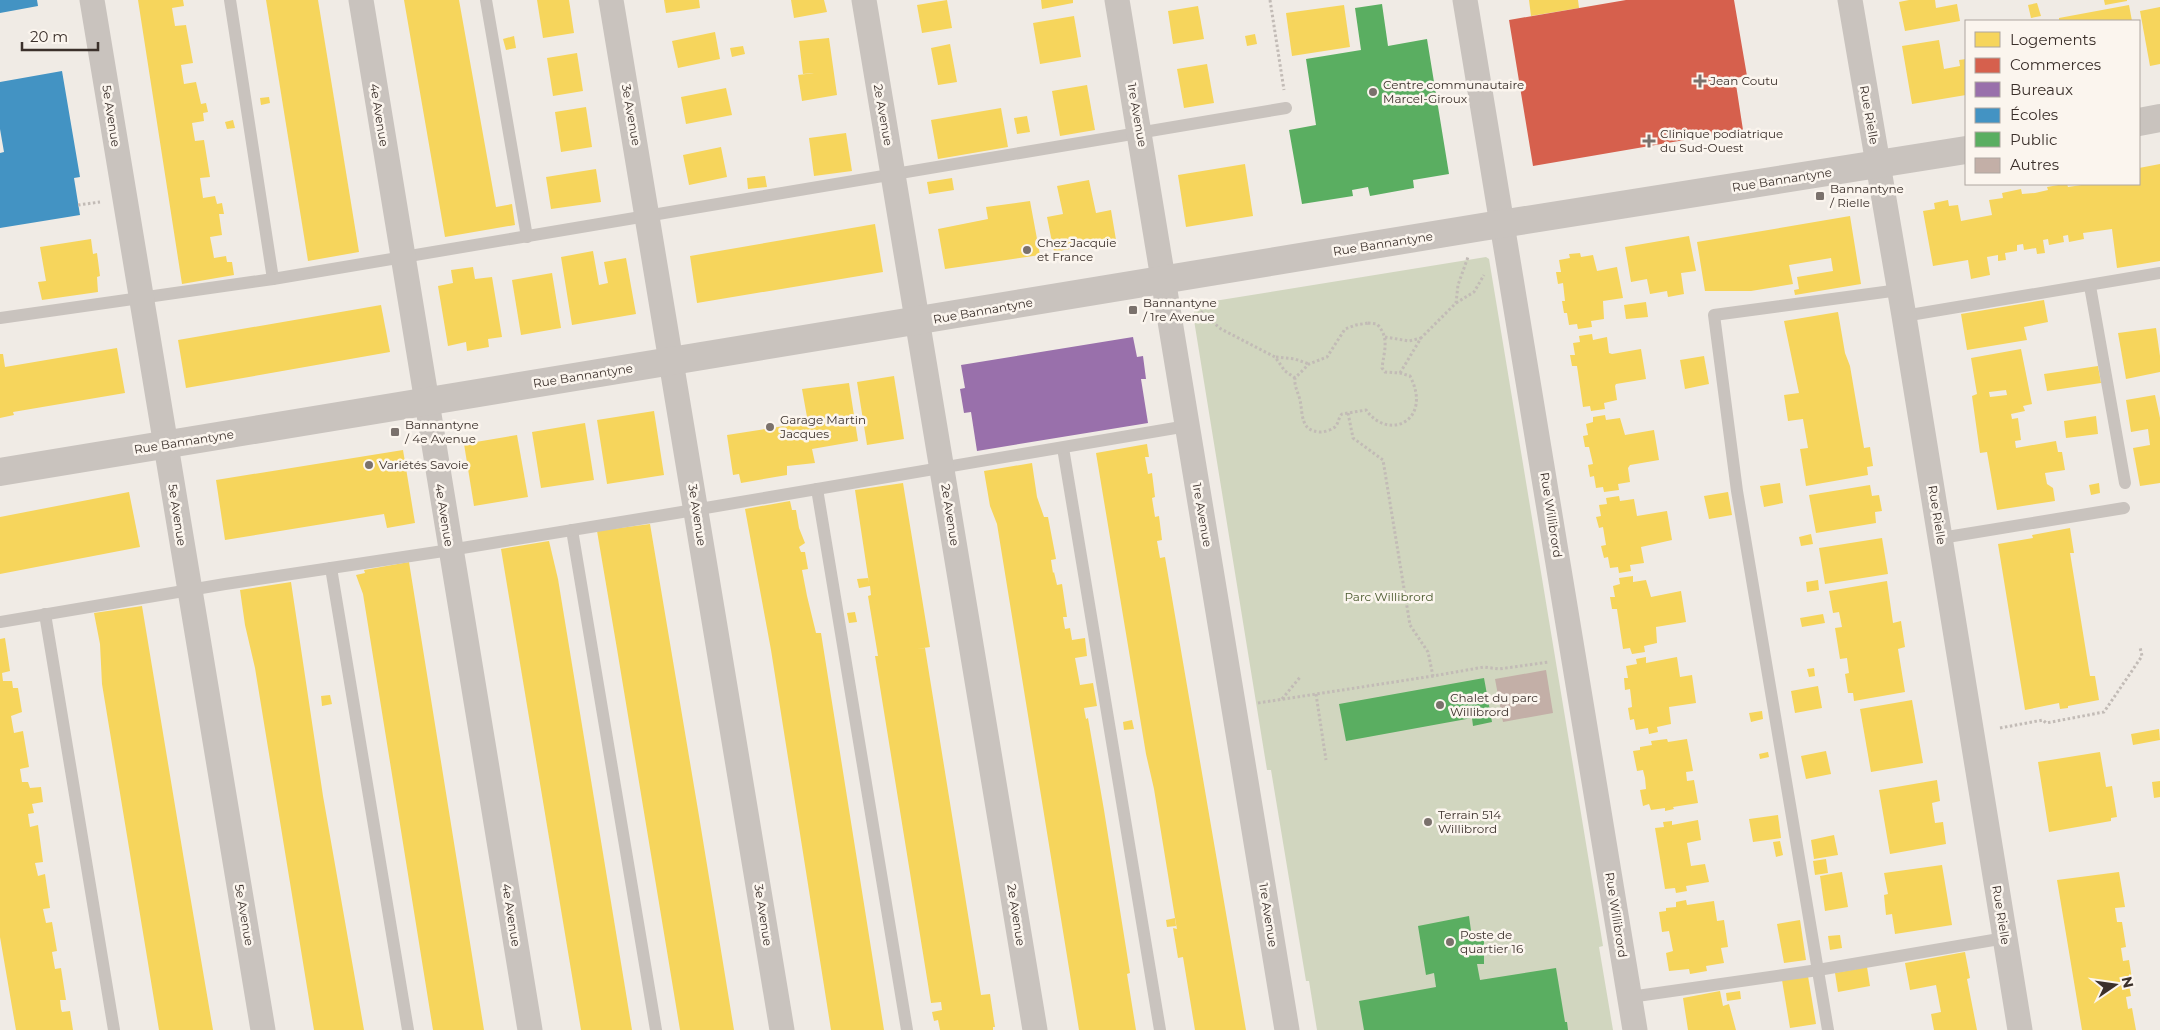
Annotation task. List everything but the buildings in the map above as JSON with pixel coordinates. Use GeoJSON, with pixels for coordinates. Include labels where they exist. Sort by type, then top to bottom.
{"type":"FeatureCollection","features":[{"type":"Feature","properties":{"kind":"street","name":"5e Avenue"},"geometry":{"type":"LineString","coordinates":[[92,0],[140,297],[264,1030]]}},
{"type":"Feature","properties":{"kind":"street","name":"4e Avenue"},"geometry":{"type":"LineString","coordinates":[[361,0],[530,1030]]}},
{"type":"Feature","properties":{"kind":"street","name":"3e Avenue"},"geometry":{"type":"LineString","coordinates":[[611,0],[782,1030]]}},
{"type":"Feature","properties":{"kind":"street","name":"2e Avenue"},"geometry":{"type":"LineString","coordinates":[[864,0],[1035,1030]]}},
{"type":"Feature","properties":{"kind":"street","name":"1re Avenue"},"geometry":{"type":"LineString","coordinates":[[1117,0],[1287,1030]]}},
{"type":"Feature","properties":{"kind":"street","name":"Rue Willibrord"},"geometry":{"type":"LineString","coordinates":[[1465,0],[1635,1030]]}},
{"type":"Feature","properties":{"kind":"street","name":"Rue Rielle"},"geometry":{"type":"LineString","coordinates":[[1850,0],[1941,538],[2020,1030]]}},
{"type":"Feature","properties":{"kind":"street"},"geometry":{"type":"LineString","coordinates":[[2140,122],[2160,118]]}},
{"type":"Feature","properties":{"kind":"street","name":"Rue Bannantyne"},"geometry":{"type":"LineString","coordinates":[[0,472],[1503,224],[1965,150]]}},
{"type":"Feature","properties":{"kind":"lane"},"geometry":{"type":"LineString","coordinates":[[230,0],[273,279]]}},
{"type":"Feature","properties":{"kind":"lane"},"geometry":{"type":"LineString","coordinates":[[486,0],[527,237]]}},
{"type":"Feature","properties":{"kind":"lane"},"geometry":{"type":"LineString","coordinates":[[0,318],[273,279],[1286,108]]}},
{"type":"Feature","properties":{"kind":"lane"},"geometry":{"type":"LineString","coordinates":[[1904,316],[2160,273]]}},
{"type":"Feature","properties":{"kind":"lane"},"geometry":{"type":"LineString","coordinates":[[2090,286],[2125,483]]}},
{"type":"Feature","properties":{"kind":"lane"},"geometry":{"type":"LineString","coordinates":[[1828,1030],[1737,491],[1714,316],[1899,290]]}},
{"type":"Feature","properties":{"kind":"lane"},"geometry":{"type":"LineString","coordinates":[[0,622],[189,590],[696,510],[1187,426]]}},
{"type":"Feature","properties":{"kind":"lane"},"geometry":{"type":"LineString","coordinates":[[1063,448],[1160,1030]]}},
{"type":"Feature","properties":{"kind":"lane"},"geometry":{"type":"LineString","coordinates":[[817,489],[907,1030]]}},
{"type":"Feature","properties":{"kind":"lane"},"geometry":{"type":"LineString","coordinates":[[1941,538],[2124,508]]}},
{"type":"Feature","properties":{"kind":"lane"},"geometry":{"type":"LineString","coordinates":[[572,530],[656,1030]]}},
{"type":"Feature","properties":{"kind":"lane"},"geometry":{"type":"LineString","coordinates":[[331,568],[408,1030]]}},
{"type":"Feature","properties":{"kind":"lane"},"geometry":{"type":"LineString","coordinates":[[45,614],[114,1030]]}},
{"type":"Feature","properties":{"kind":"lane"},"geometry":{"type":"LineString","coordinates":[[1630,997],[1818,970],[2005,938]]}},
{"type":"Feature","properties":{"kind":"path"},"geometry":{"type":"LineString","coordinates":[[1270,0],[1286,108]]}},
{"type":"Feature","properties":{"kind":"path"},"geometry":{"type":"LineString","coordinates":[[78,205],[105,201]]}},
{"type":"Feature","properties":{"kind":"path"},"geometry":{"type":"LineString","coordinates":[[1456,303],[1458,284],[1468,256]]}},
{"type":"Feature","properties":{"kind":"path"},"geometry":{"type":"LineString","coordinates":[[1400,373],[1421,338],[1456,303],[1474,292],[1486,273]]}},
{"type":"Feature","properties":{"kind":"path"},"geometry":{"type":"LineString","coordinates":[[1193,305],[1233,336],[1276,356],[1295,359],[1309,364]]}},
{"type":"Feature","properties":{"kind":"path"},"geometry":{"type":"LineString","coordinates":[[1377,324],[1385,337],[1385,355],[1382,368],[1385,372],[1410,376],[1416,388],[1418,398],[1416,410],[1410,418],[1392,425],[1380,422],[1366,410],[1342,414],[1334,428],[1327,431],[1313,430],[1306,427],[1294,385],[1295,378],[1309,364],[1327,357],[1345,329],[1356,325],[1377,324]]}},
{"type":"Feature","properties":{"kind":"path"},"geometry":{"type":"LineString","coordinates":[[1385,337],[1409,341],[1421,338]]}},
{"type":"Feature","properties":{"kind":"path"},"geometry":{"type":"LineString","coordinates":[[1276,356],[1285,371],[1295,378]]}},
{"type":"Feature","properties":{"kind":"path"},"geometry":{"type":"LineString","coordinates":[[1348,412],[1353,438],[1383,460],[1410,624],[1428,652],[1433,676]]}},
{"type":"Feature","properties":{"kind":"path"},"geometry":{"type":"LineString","coordinates":[[2000,728],[2043,720],[2046,723],[2104,712],[2142,656],[2140,647]]}},
{"type":"Feature","properties":{"kind":"path"},"geometry":{"type":"LineString","coordinates":[[1253,704],[1484,667],[1499,669],[1554,661]]}},
{"type":"Feature","properties":{"kind":"path"},"geometry":{"type":"LineString","coordinates":[[1282,700],[1301,676]]}},
{"type":"Feature","properties":{"kind":"path"},"geometry":{"type":"LineString","coordinates":[[1316,694],[1326,760]]}},
{"type":"Feature","properties":{"kind":"green space","name":"Parc Willibrord"},"geometry":{"type":"Polygon","coordinates":[[[1486,257],[1489,259],[1603,946],[1599,947],[1613,1030],[1317,1030],[1309,981],[1306,981],[1271,770],[1267,770],[1193,314],[1198,306],[1208,302],[1486,257]]]}},
{"type":"Feature","properties":{"kind":"place","name":"Jean Coutu"},"geometry":{"type":"Point","coordinates":[1700,81]}},
{"type":"Feature","properties":{"kind":"place","name":"Centre communautaire Marcel-Giroux"},"geometry":{"type":"Point","coordinates":[1373,92]}},
{"type":"Feature","properties":{"kind":"place","name":"Clinique podiatrique du Sud-Ouest"},"geometry":{"type":"Point","coordinates":[1649,141]}},
{"type":"Feature","properties":{"kind":"place","name":"Bannantyne / Rielle"},"geometry":{"type":"Point","coordinates":[1820,196]}},
{"type":"Feature","properties":{"kind":"place","name":"Chez Jacquie et France"},"geometry":{"type":"Point","coordinates":[1027,250]}},
{"type":"Feature","properties":{"kind":"place","name":"Bannantyne / 1re Avenue"},"geometry":{"type":"Point","coordinates":[1133,310]}},
{"type":"Feature","properties":{"kind":"place","name":"Garage Martin Jacques"},"geometry":{"type":"Point","coordinates":[770,427]}},
{"type":"Feature","properties":{"kind":"place","name":"Bannantyne / 4e Avenue"},"geometry":{"type":"Point","coordinates":[395,432]}},
{"type":"Feature","properties":{"kind":"place","name":"Variétés Savoie"},"geometry":{"type":"Point","coordinates":[369,465]}},
{"type":"Feature","properties":{"kind":"place","name":"Chalet du parc Willibrord"},"geometry":{"type":"Point","coordinates":[1440,705]}},
{"type":"Feature","properties":{"kind":"place","name":"Terrain 514 Willibrord"},"geometry":{"type":"Point","coordinates":[1428,822]}},
{"type":"Feature","properties":{"kind":"place","name":"Poste de quartier 16"},"geometry":{"type":"Point","coordinates":[1450,942]}}]}
